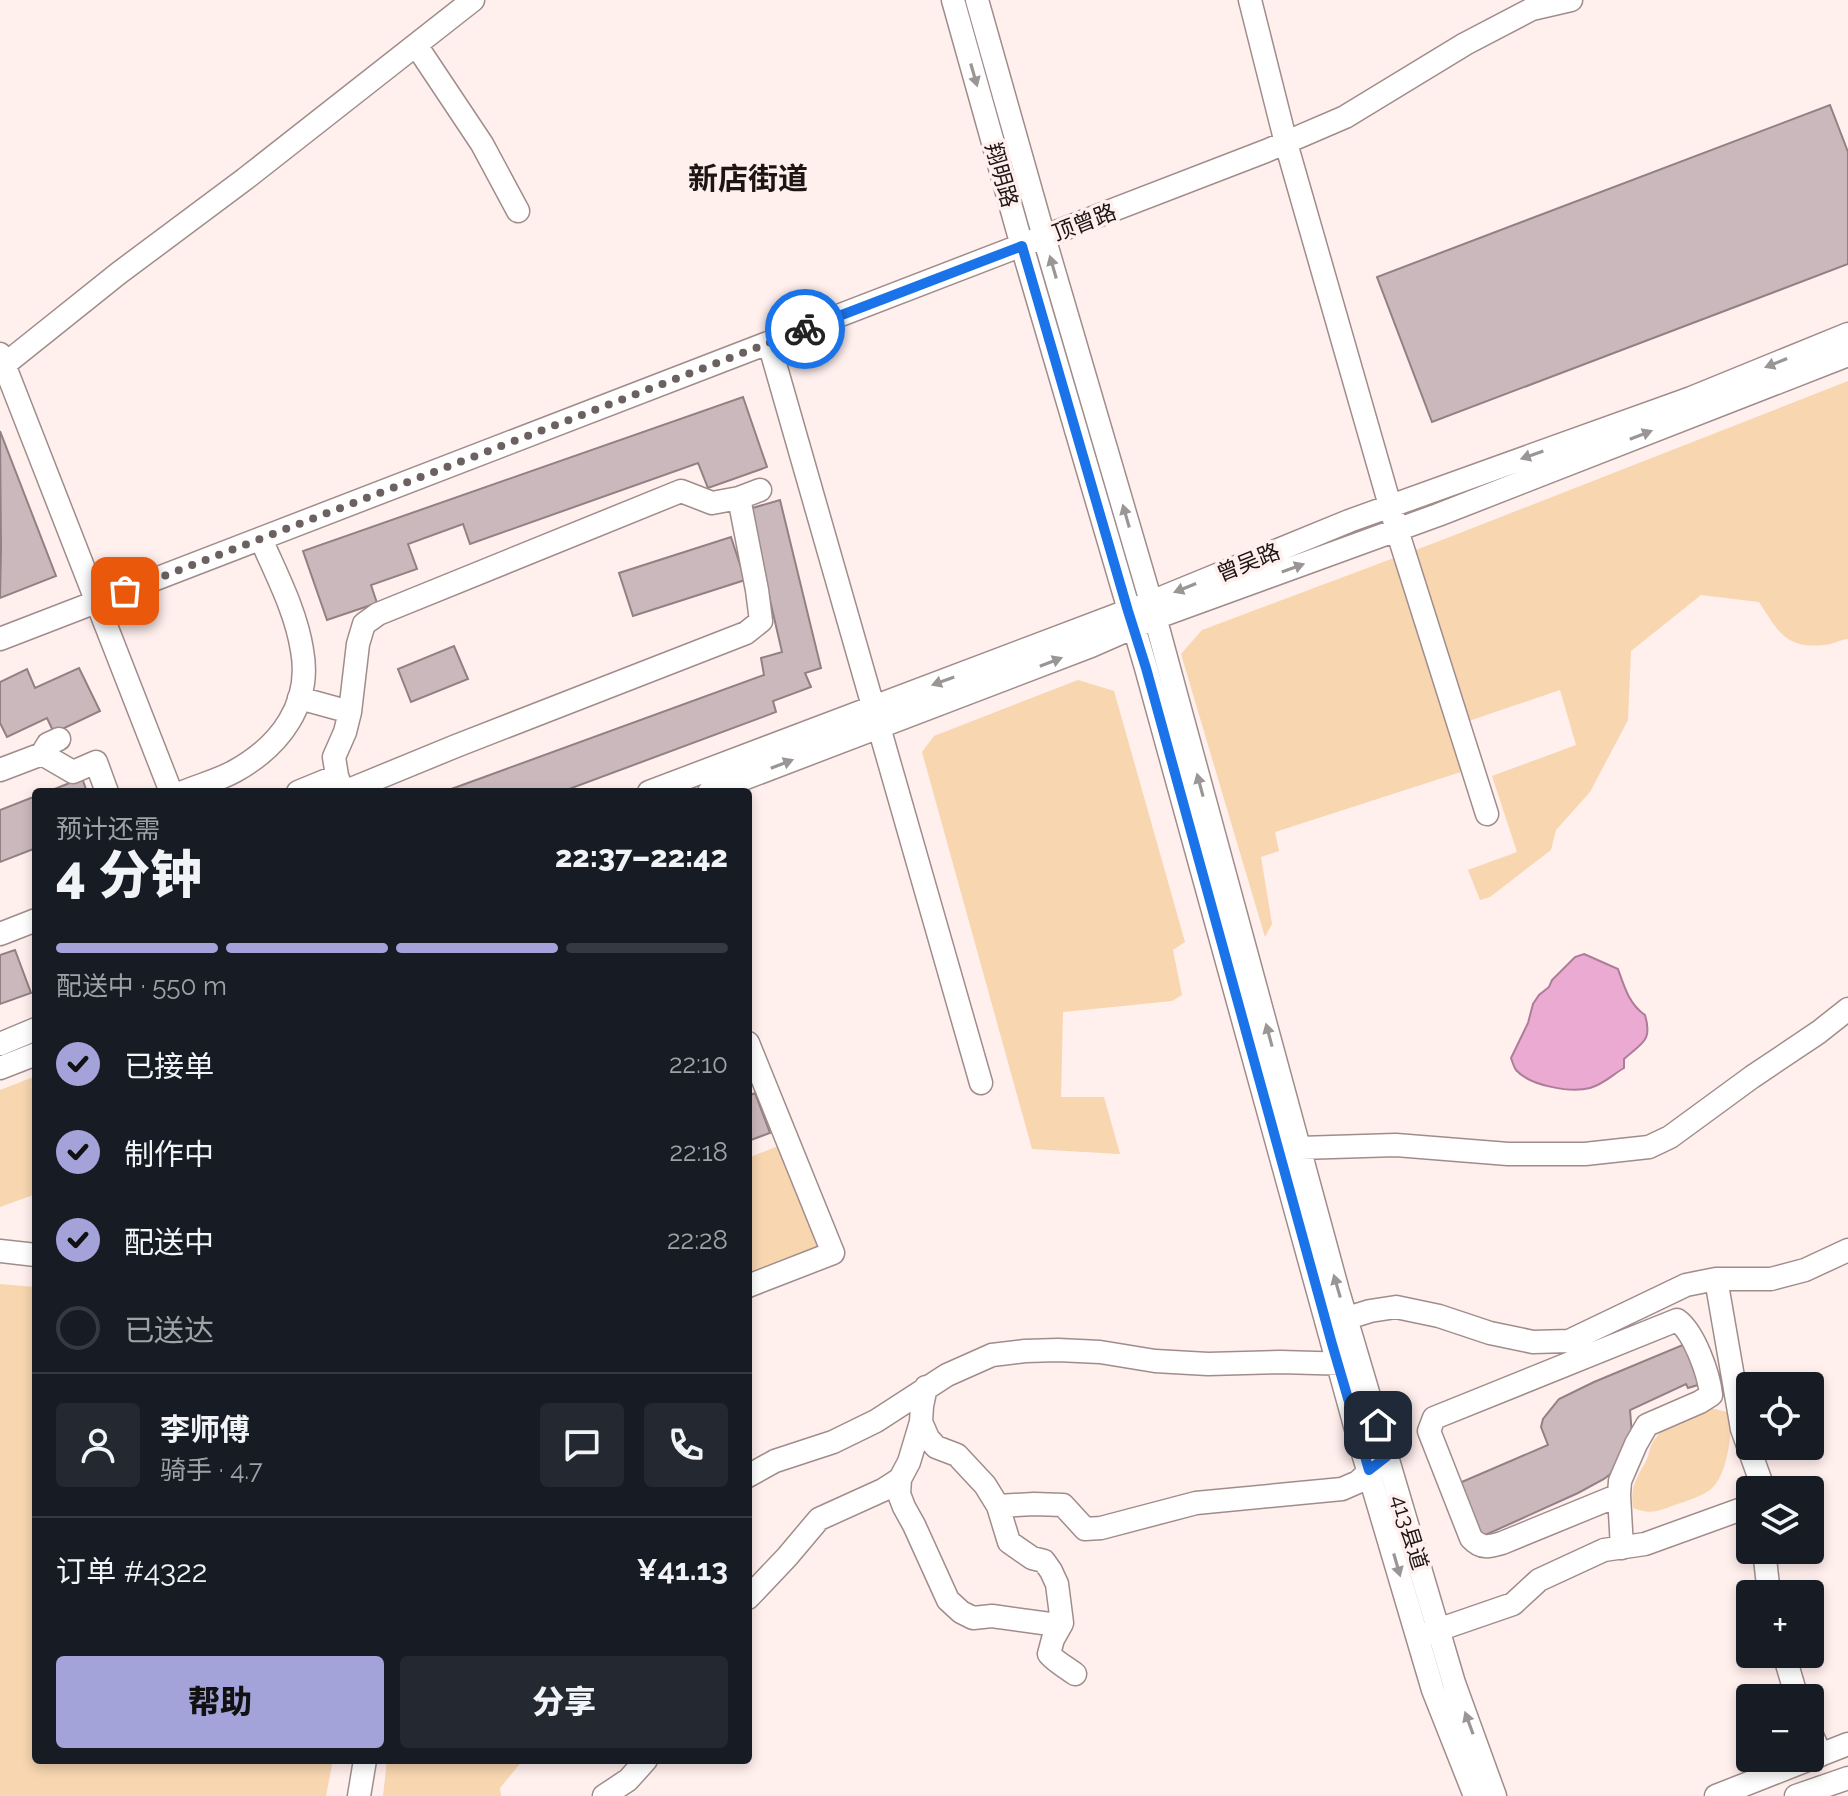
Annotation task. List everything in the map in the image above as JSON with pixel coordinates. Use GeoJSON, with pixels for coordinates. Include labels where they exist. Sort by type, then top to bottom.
{"type":"FeatureCollection","features":[{"type":"Feature","properties":{"kind":"street"},"geometry":{"type":"LineString","coordinates":[[169,788],[2,360],[245,179],[473,0]]}},
{"type":"Feature","properties":{"kind":"street","name":"翔明路"},"geometry":{"type":"LineString","coordinates":[[953,0],[1130,619]]}},
{"type":"Feature","properties":{"kind":"street","name":"翔明路"},"geometry":{"type":"LineString","coordinates":[[977,0],[1153,610]]}},
{"type":"Feature","properties":{"kind":"street"},"geometry":{"type":"LineString","coordinates":[[1250,0],[1286,143],[1390,506],[1487,814]]}},
{"type":"Feature","properties":{"kind":"street","name":"顶曾路"},"geometry":{"type":"LineString","coordinates":[[0,639],[1286,143],[1345,117],[1465,44],[1532,9],[1571,0]]}},
{"type":"Feature","properties":{"kind":"street"},"geometry":{"type":"LineString","coordinates":[[416,45],[482,144],[518,211]]}},
{"type":"Feature","properties":{"kind":"street","name":"曾吴路"},"geometry":{"type":"LineString","coordinates":[[661,788],[877,716],[1153,610],[1349,521],[1691,398],[1848,334]]}},
{"type":"Feature","properties":{"kind":"street"},"geometry":{"type":"LineString","coordinates":[[769,343],[981,1083]]}},
{"type":"Feature","properties":{"kind":"street","name":"曾吴路"},"geometry":{"type":"LineString","coordinates":[[1153,610],[1397,530],[1848,355]]}},
{"type":"Feature","properties":{"kind":"street"},"geometry":{"type":"LineString","coordinates":[[739,498],[761,621],[746,633],[342,787],[334,757],[350,712],[358,644],[364,624],[378,614],[681,491],[712,503],[760,490]]}},
{"type":"Feature","properties":{"kind":"street"},"geometry":{"type":"LineString","coordinates":[[193,788],[234,771],[266,749],[293,716],[303,686],[303,651],[294,619],[261,539]]}},
{"type":"Feature","properties":{"kind":"street","name":"413县道"},"geometry":{"type":"LineString","coordinates":[[1153,610],[1300,1148],[1336,1322]]}},
{"type":"Feature","properties":{"kind":"street","name":"413县道"},"geometry":{"type":"LineString","coordinates":[[1130,619],[1336,1322],[1349,1364],[1387,1456],[1428,1633],[1433,1690],[1475,1796]]}},
{"type":"Feature","properties":{"kind":"street"},"geometry":{"type":"LineString","coordinates":[[299,698],[350,712]]}},
{"type":"Feature","properties":{"kind":"street","name":"曾吴路"},"geometry":{"type":"LineString","coordinates":[[718,788],[877,716]]}},
{"type":"Feature","properties":{"kind":"street"},"geometry":{"type":"LineString","coordinates":[[0,770],[42,754],[48,744],[59,739]]}},
{"type":"Feature","properties":{"kind":"street"},"geometry":{"type":"LineString","coordinates":[[42,754],[73,772],[96,762],[106,788]]}},
{"type":"Feature","properties":{"kind":"street"},"geometry":{"type":"LineString","coordinates":[[0,934],[32,922]]}},
{"type":"Feature","properties":{"kind":"street"},"geometry":{"type":"LineString","coordinates":[[1300,1148],[1396,1145],[1508,1154],[1585,1154],[1649,1147],[1670,1137],[1848,1009]]}},
{"type":"Feature","properties":{"kind":"street"},"geometry":{"type":"LineString","coordinates":[[0,1044],[32,1031]]}},
{"type":"Feature","properties":{"kind":"street"},"geometry":{"type":"LineString","coordinates":[[752,1053],[833,1253],[752,1284]]}},
{"type":"Feature","properties":{"kind":"street"},"geometry":{"type":"LineString","coordinates":[[0,1068],[32,1056]]}},
{"type":"Feature","properties":{"kind":"street"},"geometry":{"type":"LineString","coordinates":[[1336,1322],[1370,1311],[1396,1307],[1533,1342],[1569,1341],[1686,1285],[1716,1279],[1771,1279],[1805,1270],[1848,1250]]}},
{"type":"Feature","properties":{"kind":"street"},"geometry":{"type":"LineString","coordinates":[[0,1251],[32,1255]]}},
{"type":"Feature","properties":{"kind":"street"},"geometry":{"type":"LineString","coordinates":[[1716,1279],[1742,1429],[1759,1476]]}},
{"type":"Feature","properties":{"kind":"street"},"geometry":{"type":"LineString","coordinates":[[1619,1495],[1486,1548],[1471,1538],[1429,1431],[1434,1418],[1677,1320],[1685,1326],[1710,1380],[1711,1395],[1647,1425],[1620,1481],[1622,1548]]}},
{"type":"Feature","properties":{"kind":"street"},"geometry":{"type":"LineString","coordinates":[[752,1474],[775,1461],[833,1442],[876,1421],[947,1375],[992,1355],[1025,1351],[1100,1352],[1181,1363],[1349,1364]]}},
{"type":"Feature","properties":{"kind":"street","name":"413县道"},"geometry":{"type":"LineString","coordinates":[[1349,1364],[1369,1470],[1428,1633],[1454,1683],[1495,1796]]}},
{"type":"Feature","properties":{"kind":"street"},"geometry":{"type":"LineString","coordinates":[[926,1387],[921,1422],[909,1462],[900,1479],[899,1494],[948,1600],[973,1618],[992,1616],[1062,1623]]}},
{"type":"Feature","properties":{"kind":"street"},"geometry":{"type":"LineString","coordinates":[[921,1422],[936,1447],[957,1455],[985,1485],[998,1506],[1009,1542],[1032,1558],[1044,1561],[1051,1571],[1057,1584],[1062,1623],[1049,1654],[1056,1663],[1075,1674]]}},
{"type":"Feature","properties":{"kind":"street"},"geometry":{"type":"LineString","coordinates":[[998,1506],[1063,1505],[1085,1529],[1101,1528],[1196,1503],[1342,1489],[1358,1482],[1387,1456]]}},
{"type":"Feature","properties":{"kind":"street"},"geometry":{"type":"LineString","coordinates":[[752,1594],[819,1519],[900,1479]]}},
{"type":"Feature","properties":{"kind":"street"},"geometry":{"type":"LineString","coordinates":[[1428,1633],[1513,1604],[1539,1580],[1604,1550],[1645,1544],[1736,1511]]}},
{"type":"Feature","properties":{"kind":"street"},"geometry":{"type":"LineString","coordinates":[[1824,1754],[1848,1744]]}},
{"type":"Feature","properties":{"kind":"street"},"geometry":{"type":"LineString","coordinates":[[359,1796],[364,1764]]}},
{"type":"Feature","properties":{"kind":"street"},"geometry":{"type":"LineString","coordinates":[[604,1796],[631,1788],[644,1764]]}},
{"type":"Feature","properties":{"kind":"street"},"geometry":{"type":"LineString","coordinates":[[1716,1796],[1777,1772]]}},
{"type":"Feature","properties":{"kind":"street"},"geometry":{"type":"LineString","coordinates":[[1796,1796],[1848,1778]]}},
{"type":"Feature","properties":{"kind":"shaded area"},"geometry":{"type":"Polygon","coordinates":[[[1848,381],[1848,639],[1826,645],[1799,644],[1784,636],[1759,602],[1701,595],[1631,651],[1628,720],[1590,792],[1556,830],[1551,850],[1490,897],[1480,900],[1468,870],[1517,852],[1492,776],[1576,745],[1560,690],[1451,727],[1464,771],[1275,832],[1279,851],[1261,857],[1272,924],[1265,937],[1181,654],[1202,630],[1848,381]]]}},
{"type":"Feature","properties":{"kind":"shaded area"},"geometry":{"type":"Polygon","coordinates":[[[1078,680],[1114,691],[1185,942],[1173,950],[1182,995],[1172,1001],[1063,1012],[1061,1097],[1104,1097],[1120,1154],[1032,1149],[922,752],[934,736],[1078,680]]]}},
{"type":"Feature","properties":{"kind":"shaded area"},"geometry":{"type":"Polygon","coordinates":[[[1584,954],[1618,969],[1631,1000],[1645,1015],[1646,1037],[1624,1059],[1624,1068],[1604,1082],[1572,1090],[1551,1087],[1522,1076],[1511,1058],[1539,995],[1575,957],[1584,954]]]}},
{"type":"Feature","properties":{"kind":"shaded area"},"geometry":{"type":"Polygon","coordinates":[[[32,1078],[32,1195],[0,1207],[0,1090],[32,1078]]]}},
{"type":"Feature","properties":{"kind":"shaded area"},"geometry":{"type":"Polygon","coordinates":[[[783,1144],[820,1244],[813,1253],[752,1278],[752,1156],[783,1144]]]}},
{"type":"Feature","properties":{"kind":"shaded area"},"geometry":{"type":"Polygon","coordinates":[[[0,1284],[32,1287],[32,1764],[332,1764],[326,1796],[0,1796],[0,1284]]]}},
{"type":"Feature","properties":{"kind":"shaded area"},"geometry":{"type":"Polygon","coordinates":[[[1710,1408],[1732,1413],[1727,1454],[1716,1484],[1702,1495],[1659,1510],[1650,1512],[1633,1508],[1635,1483],[1657,1437],[1678,1421],[1710,1408]]]}},
{"type":"Feature","properties":{"kind":"shaded area"},"geometry":{"type":"Polygon","coordinates":[[[387,1764],[520,1764],[500,1788],[501,1796],[383,1796],[387,1764]]]}},
{"type":"Feature","properties":{"kind":"building"},"geometry":{"type":"Polygon","coordinates":[[[1830,105],[1848,152],[1848,264],[1432,422],[1377,277],[1830,105]]]}},
{"type":"Feature","properties":{"kind":"building"},"geometry":{"type":"Polygon","coordinates":[[[743,397],[767,467],[708,488],[698,463],[470,544],[463,524],[408,544],[417,569],[371,585],[377,603],[327,620],[303,551],[743,397]]]}},
{"type":"Feature","properties":{"kind":"building"},"geometry":{"type":"Polygon","coordinates":[[[0,431],[56,576],[0,598],[1,549],[0,431]]]}},
{"type":"Feature","properties":{"kind":"building"},"geometry":{"type":"Polygon","coordinates":[[[780,500],[821,668],[805,673],[811,687],[773,701],[776,712],[572,788],[454,788],[764,675],[761,658],[782,652],[749,509],[780,500]]]}},
{"type":"Feature","properties":{"kind":"building"},"geometry":{"type":"Polygon","coordinates":[[[731,537],[745,580],[633,616],[619,573],[731,537]]]}},
{"type":"Feature","properties":{"kind":"building"},"geometry":{"type":"Polygon","coordinates":[[[454,646],[468,679],[411,702],[398,669],[454,646]]]}},
{"type":"Feature","properties":{"kind":"building"},"geometry":{"type":"Polygon","coordinates":[[[79,668],[100,711],[54,733],[47,718],[7,737],[0,723],[0,682],[27,669],[35,688],[79,668]]]}},
{"type":"Feature","properties":{"kind":"building"},"geometry":{"type":"Polygon","coordinates":[[[82,778],[86,788],[57,788],[82,778]]]}},
{"type":"Feature","properties":{"kind":"building"},"geometry":{"type":"Polygon","coordinates":[[[32,798],[32,850],[0,862],[0,810],[32,798]]]}},
{"type":"Feature","properties":{"kind":"building"},"geometry":{"type":"Polygon","coordinates":[[[15,950],[31,993],[0,1004],[0,955],[15,950]]]}},
{"type":"Feature","properties":{"kind":"building"},"geometry":{"type":"Polygon","coordinates":[[[755,1093],[770,1133],[752,1140],[752,1094],[755,1093]]]}},
{"type":"Feature","properties":{"kind":"building"},"geometry":{"type":"Polygon","coordinates":[[[1685,1344],[1701,1384],[1688,1388],[1686,1384],[1630,1410],[1632,1435],[1613,1472],[1578,1493],[1481,1537],[1457,1484],[1548,1445],[1541,1427],[1543,1419],[1559,1399],[1685,1344]]]}},
{"type":"Feature","properties":{"kind":"way so far"},"geometry":{"type":"LineString","coordinates":[[125,591],[805,329]]}},
{"type":"Feature","properties":{"kind":"district","name":"新店街道"},"geometry":{"type":"Point","coordinates":[748,179]}},
{"type":"Feature","properties":{"kind":"route"},"geometry":{"type":"LineString","coordinates":[[805,329],[1022,246],[1146,668],[1369,1470],[1387,1456],[1378,1425]]}}]}
